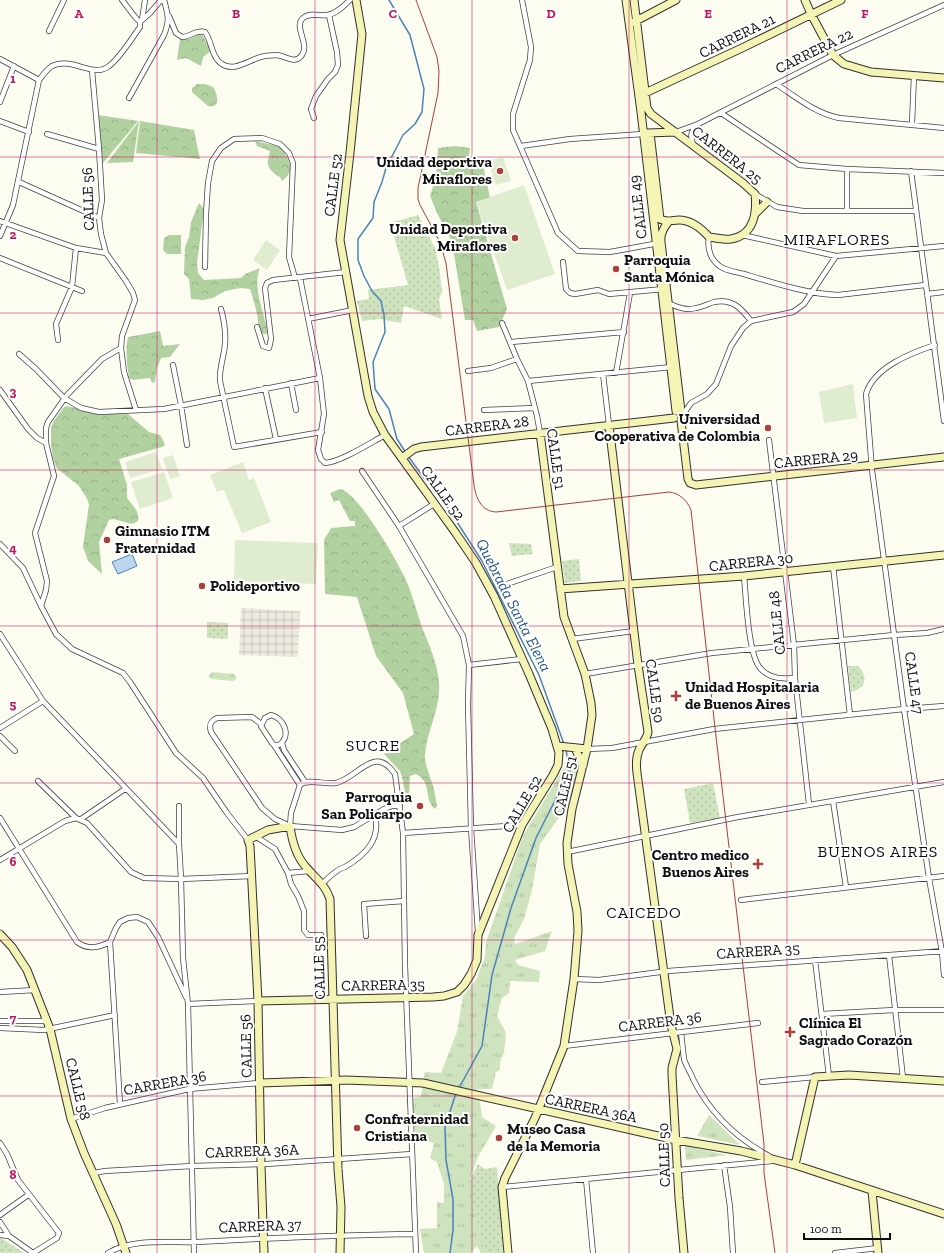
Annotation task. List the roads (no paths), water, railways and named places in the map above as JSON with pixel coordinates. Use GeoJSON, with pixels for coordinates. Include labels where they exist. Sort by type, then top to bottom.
{"type":"FeatureCollection","features":[{"type":"Feature","properties":{"kind":"street"},"geometry":{"type":"LineString","coordinates":[[49,31],[64,0]]}},
{"type":"Feature","properties":{"kind":"street"},"geometry":{"type":"LineString","coordinates":[[122,0],[134,17],[141,21]]}},
{"type":"Feature","properties":{"kind":"street"},"geometry":{"type":"LineString","coordinates":[[0,236],[13,205],[19,182],[39,80],[48,69],[59,64],[71,64],[92,70],[109,67],[140,27],[145,0]]}},
{"type":"Feature","properties":{"kind":"street"},"geometry":{"type":"LineString","coordinates":[[141,21],[161,0]]}},
{"type":"Feature","properties":{"kind":"street"},"geometry":{"type":"LineString","coordinates":[[164,0],[176,32],[182,37],[201,31],[205,32],[218,61],[226,66],[234,67],[264,56],[276,55],[293,60],[298,59],[304,50],[300,25],[303,18],[310,15],[329,15],[342,8],[350,0]]}},
{"type":"Feature","properties":{"kind":"street","name":"CALLE 52"},"geometry":{"type":"LineString","coordinates":[[356,0],[362,34],[340,240],[368,396],[375,417],[385,435],[403,458],[476,563],[494,596],[560,747],[557,769],[522,825],[478,935],[477,960],[468,980],[457,992]]}},
{"type":"Feature","properties":{"kind":"street"},"geometry":{"type":"LineString","coordinates":[[522,0],[531,47],[530,60],[514,114],[513,130],[558,233],[578,251],[610,252],[658,243]]}},
{"type":"Feature","properties":{"kind":"street","name":"CALLE 49"},"geometry":{"type":"LineString","coordinates":[[626,0],[646,133],[679,415],[688,479],[690,483]]}},
{"type":"Feature","properties":{"kind":"street"},"geometry":{"type":"LineString","coordinates":[[634,0],[646,106],[651,114],[676,132]]}},
{"type":"Feature","properties":{"kind":"street"},"geometry":{"type":"LineString","coordinates":[[629,25],[676,0]]}},
{"type":"Feature","properties":{"kind":"street"},"geometry":{"type":"LineString","coordinates":[[805,0],[833,55],[844,64],[870,72],[944,78]]}},
{"type":"Feature","properties":{"kind":"street","name":"CARRERA 21"},"geometry":{"type":"LineString","coordinates":[[645,93],[841,0]]}},
{"type":"Feature","properties":{"kind":"street","name":"CARRERA 22"},"geometry":{"type":"LineString","coordinates":[[676,132],[721,113],[833,55],[944,5]]}},
{"type":"Feature","properties":{"kind":"street"},"geometry":{"type":"LineString","coordinates":[[314,118],[311,109],[316,96],[328,78],[335,72],[338,65],[337,52],[329,15]]}},
{"type":"Feature","properties":{"kind":"street"},"geometry":{"type":"LineString","coordinates":[[129,98],[164,35],[169,16]]}},
{"type":"Feature","properties":{"kind":"street"},"geometry":{"type":"LineString","coordinates":[[0,58],[39,80]]}},
{"type":"Feature","properties":{"kind":"street"},"geometry":{"type":"LineString","coordinates":[[0,102],[14,66]]}},
{"type":"Feature","properties":{"kind":"street","name":"CALLE 56"},"geometry":{"type":"LineString","coordinates":[[92,70],[102,200],[99,218],[101,234],[106,253],[126,281],[135,300],[122,336],[121,348],[124,372],[136,410]]}},
{"type":"Feature","properties":{"kind":"street"},"geometry":{"type":"LineString","coordinates":[[912,124],[914,75]]}},
{"type":"Feature","properties":{"kind":"street"},"geometry":{"type":"LineString","coordinates":[[776,84],[828,116],[944,128]]}},
{"type":"Feature","properties":{"kind":"street"},"geometry":{"type":"LineString","coordinates":[[721,113],[800,164],[847,169],[944,173]]}},
{"type":"Feature","properties":{"kind":"street"},"geometry":{"type":"LineString","coordinates":[[0,121],[29,132]]}},
{"type":"Feature","properties":{"kind":"street"},"geometry":{"type":"LineString","coordinates":[[694,146],[691,139],[691,134],[698,124]]}},
{"type":"Feature","properties":{"kind":"street","name":"CARRERA 25"},"geometry":{"type":"LineString","coordinates":[[521,146],[570,139],[676,132],[754,194],[777,207],[803,210],[915,211]]}},
{"type":"Feature","properties":{"kind":"street","name":"CALLE 49"},"geometry":{"type":"LineString","coordinates":[[646,133],[652,149],[659,216],[660,219],[665,222],[669,221]]}},
{"type":"Feature","properties":{"kind":"street"},"geometry":{"type":"LineString","coordinates":[[652,149],[656,142],[667,133]]}},
{"type":"Feature","properties":{"kind":"street"},"geometry":{"type":"LineString","coordinates":[[46,134],[99,149]]}},
{"type":"Feature","properties":{"kind":"street"},"geometry":{"type":"LineString","coordinates":[[205,267],[208,183],[212,161],[221,148],[234,139],[262,138],[280,144],[289,153],[293,163],[289,257],[298,278],[320,378],[324,414],[318,450],[321,459],[325,463],[328,463],[346,456],[385,435]]}},
{"type":"Feature","properties":{"kind":"street"},"geometry":{"type":"LineString","coordinates":[[847,169],[847,211]]}},
{"type":"Feature","properties":{"kind":"street"},"geometry":{"type":"LineString","coordinates":[[910,171],[925,285],[935,345],[944,421]]}},
{"type":"Feature","properties":{"kind":"street"},"geometry":{"type":"LineString","coordinates":[[19,182],[99,218]]}},
{"type":"Feature","properties":{"kind":"street"},"geometry":{"type":"LineString","coordinates":[[669,221],[684,220],[703,230],[709,237],[731,239],[742,235],[751,226],[755,214],[754,194]]}},
{"type":"Feature","properties":{"kind":"street"},"geometry":{"type":"LineString","coordinates":[[755,214],[768,202]]}},
{"type":"Feature","properties":{"kind":"street"},"geometry":{"type":"LineString","coordinates":[[0,221],[76,248],[106,253]]}},
{"type":"Feature","properties":{"kind":"street","name":"CALLE 49"},"geometry":{"type":"LineString","coordinates":[[658,243],[664,228],[669,221]]}},
{"type":"Feature","properties":{"kind":"street"},"geometry":{"type":"LineString","coordinates":[[742,235],[836,256],[944,246]]}},
{"type":"Feature","properties":{"kind":"street"},"geometry":{"type":"LineString","coordinates":[[709,237],[707,247],[712,258],[721,267],[825,295],[838,295],[925,285]]}},
{"type":"Feature","properties":{"kind":"street","name":"CALLE 56"},"geometry":{"type":"LineString","coordinates":[[58,340],[56,324],[72,287],[76,248]]}},
{"type":"Feature","properties":{"kind":"street"},"geometry":{"type":"LineString","coordinates":[[679,415],[691,403],[707,394],[716,384],[731,346],[743,328],[751,321],[793,312],[804,304],[836,256]]}},
{"type":"Feature","properties":{"kind":"street"},"geometry":{"type":"LineString","coordinates":[[0,258],[82,291]]}},
{"type":"Feature","properties":{"kind":"street"},"geometry":{"type":"LineString","coordinates":[[563,262],[566,289],[570,293],[575,294],[598,290],[609,294],[664,289]]}},
{"type":"Feature","properties":{"kind":"street"},"geometry":{"type":"LineString","coordinates":[[257,326],[263,346],[269,348],[271,339],[265,288],[267,283],[273,280],[346,272]]}},
{"type":"Feature","properties":{"kind":"street","name":"CALLE 49"},"geometry":{"type":"LineString","coordinates":[[664,289],[668,304],[673,367]]}},
{"type":"Feature","properties":{"kind":"street"},"geometry":{"type":"LineString","coordinates":[[927,294],[944,292]]}},
{"type":"Feature","properties":{"kind":"street"},"geometry":{"type":"LineString","coordinates":[[616,373],[630,293]]}},
{"type":"Feature","properties":{"kind":"street"},"geometry":{"type":"LineString","coordinates":[[668,304],[683,309],[690,309],[715,302],[731,302],[737,305],[751,321]]}},
{"type":"Feature","properties":{"kind":"street"},"geometry":{"type":"LineString","coordinates":[[222,309],[226,334],[220,373],[223,397],[234,447],[322,432]]}},
{"type":"Feature","properties":{"kind":"street"},"geometry":{"type":"LineString","coordinates":[[308,319],[353,310]]}},
{"type":"Feature","properties":{"kind":"street","name":"CALLE 51"},"geometry":{"type":"LineString","coordinates":[[502,323],[528,381],[535,408],[540,433],[564,617],[585,674],[592,714],[587,749],[572,809],[567,843],[567,852],[577,912],[578,931],[574,979],[564,1046],[539,1110],[502,1187],[508,1253]]}},
{"type":"Feature","properties":{"kind":"street"},"geometry":{"type":"LineString","coordinates":[[511,342],[624,332]]}},
{"type":"Feature","properties":{"kind":"street","name":"CALLE 47"},"geometry":{"type":"LineString","coordinates":[[935,345],[909,354],[891,365],[870,384],[866,394],[872,465],[894,635],[929,878],[943,951],[944,975]]}},
{"type":"Feature","properties":{"kind":"street"},"geometry":{"type":"LineString","coordinates":[[41,606],[46,590],[47,580],[35,533],[54,476],[46,443],[46,428],[48,422],[64,398],[102,359],[121,348]]}},
{"type":"Feature","properties":{"kind":"street"},"geometry":{"type":"LineString","coordinates":[[19,354],[64,398],[81,408],[99,412],[164,409],[320,378]]}},
{"type":"Feature","properties":{"kind":"street"},"geometry":{"type":"LineString","coordinates":[[468,372],[491,368],[517,359]]}},
{"type":"Feature","properties":{"kind":"street"},"geometry":{"type":"LineString","coordinates":[[172,366],[181,405],[187,445]]}},
{"type":"Feature","properties":{"kind":"street"},"geometry":{"type":"LineString","coordinates":[[528,381],[673,367]]}},
{"type":"Feature","properties":{"kind":"street"},"geometry":{"type":"LineString","coordinates":[[938,372],[944,372]]}},
{"type":"Feature","properties":{"kind":"street","name":"CALLE 50"},"geometry":{"type":"LineString","coordinates":[[603,374],[638,665],[648,732],[638,754],[636,766],[677,1046],[676,1056],[672,1068],[679,1198],[684,1253]]}},
{"type":"Feature","properties":{"kind":"street"},"geometry":{"type":"LineString","coordinates":[[291,383],[296,410]]}},
{"type":"Feature","properties":{"kind":"street"},"geometry":{"type":"LineString","coordinates":[[266,388],[276,439]]}},
{"type":"Feature","properties":{"kind":"street"},"geometry":{"type":"LineString","coordinates":[[0,390],[28,428],[37,438],[46,443]]}},
{"type":"Feature","properties":{"kind":"street"},"geometry":{"type":"LineString","coordinates":[[484,410],[535,408]]}},
{"type":"Feature","properties":{"kind":"street","name":"CARRERA 28"},"geometry":{"type":"LineString","coordinates":[[403,458],[421,447],[610,425],[679,415]]}},
{"type":"Feature","properties":{"kind":"street","name":"CALLE 48"},"geometry":{"type":"LineString","coordinates":[[769,440],[794,645],[795,678],[801,719],[809,804]]}},
{"type":"Feature","properties":{"kind":"street","name":"CARRERA 29"},"geometry":{"type":"LineString","coordinates":[[690,483],[696,485],[944,457]]}},
{"type":"Feature","properties":{"kind":"street"},"geometry":{"type":"LineString","coordinates":[[362,471],[399,526],[463,636],[469,665],[468,705],[471,828],[478,935]]}},
{"type":"Feature","properties":{"kind":"street"},"geometry":{"type":"LineString","coordinates":[[399,526],[434,504]]}},
{"type":"Feature","properties":{"kind":"street"},"geometry":{"type":"LineString","coordinates":[[0,544],[23,568],[56,634],[72,649],[123,673],[176,753],[203,778],[227,813],[251,838],[275,849],[288,873],[291,884],[304,911],[304,930],[308,935],[321,935]]}},
{"type":"Feature","properties":{"kind":"street","name":"CARRERA 30"},"geometry":{"type":"LineString","coordinates":[[560,589],[744,576],[944,555]]}},
{"type":"Feature","properties":{"kind":"street"},"geometry":{"type":"LineString","coordinates":[[833,566],[850,715]]}},
{"type":"Feature","properties":{"kind":"street"},"geometry":{"type":"LineString","coordinates":[[507,584],[557,567]]}},
{"type":"Feature","properties":{"kind":"street"},"geometry":{"type":"LineString","coordinates":[[744,576],[752,649],[755,661],[767,674],[774,677],[782,679],[795,678]]}},
{"type":"Feature","properties":{"kind":"street"},"geometry":{"type":"LineString","coordinates":[[585,674],[709,653],[927,633],[944,629]]}},
{"type":"Feature","properties":{"kind":"street"},"geometry":{"type":"LineString","coordinates":[[572,639],[634,631]]}},
{"type":"Feature","properties":{"kind":"street"},"geometry":{"type":"LineString","coordinates":[[0,635],[43,701],[125,789],[179,844]]}},
{"type":"Feature","properties":{"kind":"street"},"geometry":{"type":"LineString","coordinates":[[469,665],[522,659]]}},
{"type":"Feature","properties":{"kind":"street"},"geometry":{"type":"LineString","coordinates":[[0,728],[43,701]]}},
{"type":"Feature","properties":{"kind":"street"},"geometry":{"type":"LineString","coordinates":[[560,747],[587,749],[612,748],[714,728],[944,706]]}},
{"type":"Feature","properties":{"kind":"street"},"geometry":{"type":"LineString","coordinates":[[261,724],[265,718],[271,715],[280,719],[286,730],[285,739],[282,743],[274,745]]}},
{"type":"Feature","properties":{"kind":"street"},"geometry":{"type":"LineString","coordinates":[[290,826],[275,819],[262,808],[211,732],[210,726],[212,720],[217,718],[252,717],[261,724],[265,734],[300,785]]}},
{"type":"Feature","properties":{"kind":"street"},"geometry":{"type":"LineString","coordinates":[[0,736],[15,751]]}},
{"type":"Feature","properties":{"kind":"street"},"geometry":{"type":"LineString","coordinates":[[282,743],[284,750],[305,782]]}},
{"type":"Feature","properties":{"kind":"street"},"geometry":{"type":"LineString","coordinates":[[575,748],[583,766]]}},
{"type":"Feature","properties":{"kind":"street"},"geometry":{"type":"LineString","coordinates":[[290,826],[291,813],[300,785],[305,782],[337,783],[372,762],[378,761],[383,762],[390,767],[395,774],[403,833],[406,997],[416,1253]]}},
{"type":"Feature","properties":{"kind":"street"},"geometry":{"type":"LineString","coordinates":[[38,781],[78,818],[86,823],[131,872],[138,876],[144,878],[181,879],[252,876]]}},
{"type":"Feature","properties":{"kind":"street"},"geometry":{"type":"LineString","coordinates":[[567,852],[738,817],[944,782]]}},
{"type":"Feature","properties":{"kind":"street"},"geometry":{"type":"LineString","coordinates":[[0,860],[66,821],[78,818],[125,789]]}},
{"type":"Feature","properties":{"kind":"street"},"geometry":{"type":"LineString","coordinates":[[833,801],[846,887]]}},
{"type":"Feature","properties":{"kind":"street"},"geometry":{"type":"LineString","coordinates":[[179,806],[183,958],[188,1002],[194,1253]]}},
{"type":"Feature","properties":{"kind":"street"},"geometry":{"type":"LineString","coordinates":[[251,838],[268,830],[290,826],[342,830],[354,827],[384,809],[392,806],[400,806]]}},
{"type":"Feature","properties":{"kind":"street"},"geometry":{"type":"LineString","coordinates":[[323,883],[336,871],[358,858],[367,850],[376,834],[377,824],[375,815]]}},
{"type":"Feature","properties":{"kind":"street"},"geometry":{"type":"LineString","coordinates":[[0,818],[77,942],[84,946],[98,948],[110,942]]}},
{"type":"Feature","properties":{"kind":"street"},"geometry":{"type":"LineString","coordinates":[[403,833],[522,825]]}},
{"type":"Feature","properties":{"kind":"street","name":"CALLE 55"},"geometry":{"type":"LineString","coordinates":[[290,826],[292,841],[297,854],[304,866],[323,883],[328,891],[330,900],[338,1160],[341,1207],[340,1253]]}},
{"type":"Feature","properties":{"kind":"street","name":"CALLE 56"},"geometry":{"type":"LineString","coordinates":[[251,838],[250,846],[258,1001],[264,1253]]}},
{"type":"Feature","properties":{"kind":"street"},"geometry":{"type":"LineString","coordinates":[[288,873],[309,871]]}},
{"type":"Feature","properties":{"kind":"street"},"geometry":{"type":"LineString","coordinates":[[741,900],[944,876]]}},
{"type":"Feature","properties":{"kind":"street"},"geometry":{"type":"LineString","coordinates":[[366,936],[364,904],[404,901]]}},
{"type":"Feature","properties":{"kind":"street"},"geometry":{"type":"LineString","coordinates":[[120,1104],[110,942],[120,922],[128,918],[137,917],[148,922],[158,937],[188,1002]]}},
{"type":"Feature","properties":{"kind":"street","name":"CALLE 58"},"geometry":{"type":"LineString","coordinates":[[0,934],[20,958],[27,970],[35,990],[50,1029],[71,1119],[84,1153],[116,1224],[124,1250]]}},
{"type":"Feature","properties":{"kind":"street","name":"CARRERA 35"},"geometry":{"type":"LineString","coordinates":[[574,979],[606,980],[665,972],[943,951]]}},
{"type":"Feature","properties":{"kind":"street"},"geometry":{"type":"LineString","coordinates":[[889,955],[894,1010],[903,1078]]}},
{"type":"Feature","properties":{"kind":"street"},"geometry":{"type":"LineString","coordinates":[[815,960],[829,1076]]}},
{"type":"Feature","properties":{"kind":"street"},"geometry":{"type":"LineString","coordinates":[[0,992],[35,990]]}},
{"type":"Feature","properties":{"kind":"street","name":"CARRERA 35"},"geometry":{"type":"LineString","coordinates":[[188,1002],[444,996],[457,992]]}},
{"type":"Feature","properties":{"kind":"street"},"geometry":{"type":"LineString","coordinates":[[822,1014],[894,1010],[944,1010]]}},
{"type":"Feature","properties":{"kind":"street"},"geometry":{"type":"LineString","coordinates":[[0,1028],[44,1030],[115,1015]]}},
{"type":"Feature","properties":{"kind":"street"},"geometry":{"type":"LineString","coordinates":[[0,1021],[47,1021]]}},
{"type":"Feature","properties":{"kind":"street","name":"CARRERA 36"},"geometry":{"type":"LineString","coordinates":[[564,1046],[758,1023]]}},
{"type":"Feature","properties":{"kind":"street"},"geometry":{"type":"LineString","coordinates":[[681,1032],[685,1061],[701,1094],[713,1111],[728,1127],[753,1146],[778,1160],[944,1214]]}},
{"type":"Feature","properties":{"kind":"street"},"geometry":{"type":"LineString","coordinates":[[676,1056],[685,1061]]}},
{"type":"Feature","properties":{"kind":"street"},"geometry":{"type":"LineString","coordinates":[[762,1082],[849,1075],[944,1081]]}},
{"type":"Feature","properties":{"kind":"street"},"geometry":{"type":"LineString","coordinates":[[795,1165],[815,1077]]}},
{"type":"Feature","properties":{"kind":"street","name":"CARRERA 36"},"geometry":{"type":"LineString","coordinates":[[71,1119],[120,1104],[189,1088],[260,1083],[336,1081],[410,1082]]}},
{"type":"Feature","properties":{"kind":"street","name":"CARRERA 36A"},"geometry":{"type":"LineString","coordinates":[[410,1082],[423,1083],[676,1140],[741,1151],[778,1160]]}},
{"type":"Feature","properties":{"kind":"street"},"geometry":{"type":"LineString","coordinates":[[0,1143],[18,1180],[28,1195],[59,1233],[57,1238],[33,1253],[9,1236],[0,1222]]}},
{"type":"Feature","properties":{"kind":"street","name":"CARRERA 36A"},"geometry":{"type":"LineString","coordinates":[[94,1173],[192,1166],[261,1165],[412,1154]]}},
{"type":"Feature","properties":{"kind":"street"},"geometry":{"type":"LineString","coordinates":[[502,1187],[778,1160]]}},
{"type":"Feature","properties":{"kind":"street"},"geometry":{"type":"LineString","coordinates":[[724,1165],[730,1207],[733,1253]]}},
{"type":"Feature","properties":{"kind":"street"},"geometry":{"type":"LineString","coordinates":[[586,1179],[593,1253]]}},
{"type":"Feature","properties":{"kind":"street"},"geometry":{"type":"LineString","coordinates":[[835,1253],[878,1251],[872,1191]]}},
{"type":"Feature","properties":{"kind":"street"},"geometry":{"type":"LineString","coordinates":[[0,1215],[28,1195]]}},
{"type":"Feature","properties":{"kind":"street","name":"CARRERA 37"},"geometry":{"type":"LineString","coordinates":[[108,1253],[124,1250],[133,1243],[415,1234]]}},
{"type":"Feature","properties":{"kind":"street"},"geometry":{"type":"LineString","coordinates":[[0,1235],[9,1236]]}},
{"type":"Feature","properties":{"kind":"water"},"geometry":{"type":"Polygon","coordinates":[[[132,554],[137,566],[118,574],[112,562],[132,554]]]}},
{"type":"Feature","properties":{"kind":"waterway","name":"Quebrada Santa Elena"},"geometry":{"type":"LineString","coordinates":[[389,0],[410,35],[424,89],[422,112],[415,124],[403,135],[386,168],[374,202],[373,218],[358,239],[358,260],[372,291],[381,301],[384,315],[385,332],[373,362],[375,389],[389,409],[397,439],[406,453]]}},
{"type":"Feature","properties":{"kind":"waterway","name":"Quebrada Santa Elena"},"geometry":{"type":"LineString","coordinates":[[408,456],[424,478],[441,497],[482,561],[539,675],[564,744]]}},
{"type":"Feature","properties":{"kind":"waterway","name":"Quebrada Santa Elena"},"geometry":{"type":"LineString","coordinates":[[459,1088],[482,1046],[492,975],[511,908],[536,838],[570,771],[566,750]]}},
{"type":"Feature","properties":{"kind":"waterway","name":"Quebrada Santa Elena"},"geometry":{"type":"LineString","coordinates":[[450,1253],[453,1230],[453,1199],[446,1160],[445,1127],[456,1093]]}},
{"type":"Feature","properties":{"kind":"tram line"},"geometry":{"type":"LineString","coordinates":[[416,0],[437,57],[439,71],[438,93],[418,188],[418,199],[440,242],[446,263],[474,485],[476,495],[480,503],[487,509],[496,512],[669,492],[682,498],[691,510],[764,1144],[764,1173],[775,1253]]}},
{"type":"Feature","properties":{"kind":"place","name":"Unidad deportiva Miraflores"},"geometry":{"type":"Point","coordinates":[500,171]}},
{"type":"Feature","properties":{"kind":"place","name":"Unidad Deportiva Miraflores"},"geometry":{"type":"Point","coordinates":[515,238]}},
{"type":"Feature","properties":{"kind":"place","name":"Parroquia Santa Mónica"},"geometry":{"type":"Point","coordinates":[616,269]}},
{"type":"Feature","properties":{"kind":"place","name":"Universidad Cooperativa de Colombia"},"geometry":{"type":"Point","coordinates":[768,428]}},
{"type":"Feature","properties":{"kind":"place","name":"Gimnasio ITM Fraternidad"},"geometry":{"type":"Point","coordinates":[107,540]}},
{"type":"Feature","properties":{"kind":"place","name":"Polideportivo"},"geometry":{"type":"Point","coordinates":[202,586]}},
{"type":"Feature","properties":{"kind":"place","name":"Unidad Hospitalaria de Buenos Aires"},"geometry":{"type":"Point","coordinates":[676,696]}},
{"type":"Feature","properties":{"kind":"place","name":"Parroquia San Policarpo"},"geometry":{"type":"Point","coordinates":[420,806]}},
{"type":"Feature","properties":{"kind":"place","name":"Centro medico Buenos Aires"},"geometry":{"type":"Point","coordinates":[758,864]}},
{"type":"Feature","properties":{"kind":"place","name":"Clínica El Sagrado Corazón"},"geometry":{"type":"Point","coordinates":[790,1032]}},
{"type":"Feature","properties":{"kind":"place","name":"Confraternidad Cristiana"},"geometry":{"type":"Point","coordinates":[357,1128]}},
{"type":"Feature","properties":{"kind":"place","name":"Museo Casa de la Memoria"},"geometry":{"type":"Point","coordinates":[499,1138]}},
{"type":"Feature","properties":{"kind":"district","name":"MIRAFLORES"},"geometry":{"type":"Point","coordinates":[837,239]}},
{"type":"Feature","properties":{"kind":"district","name":"SUCRE"},"geometry":{"type":"Point","coordinates":[373,745]}},
{"type":"Feature","properties":{"kind":"district","name":"BUENOS AIRES"},"geometry":{"type":"Point","coordinates":[878,851]}},
{"type":"Feature","properties":{"kind":"district","name":"CAICEDO"},"geometry":{"type":"Point","coordinates":[644,912]}}]}
